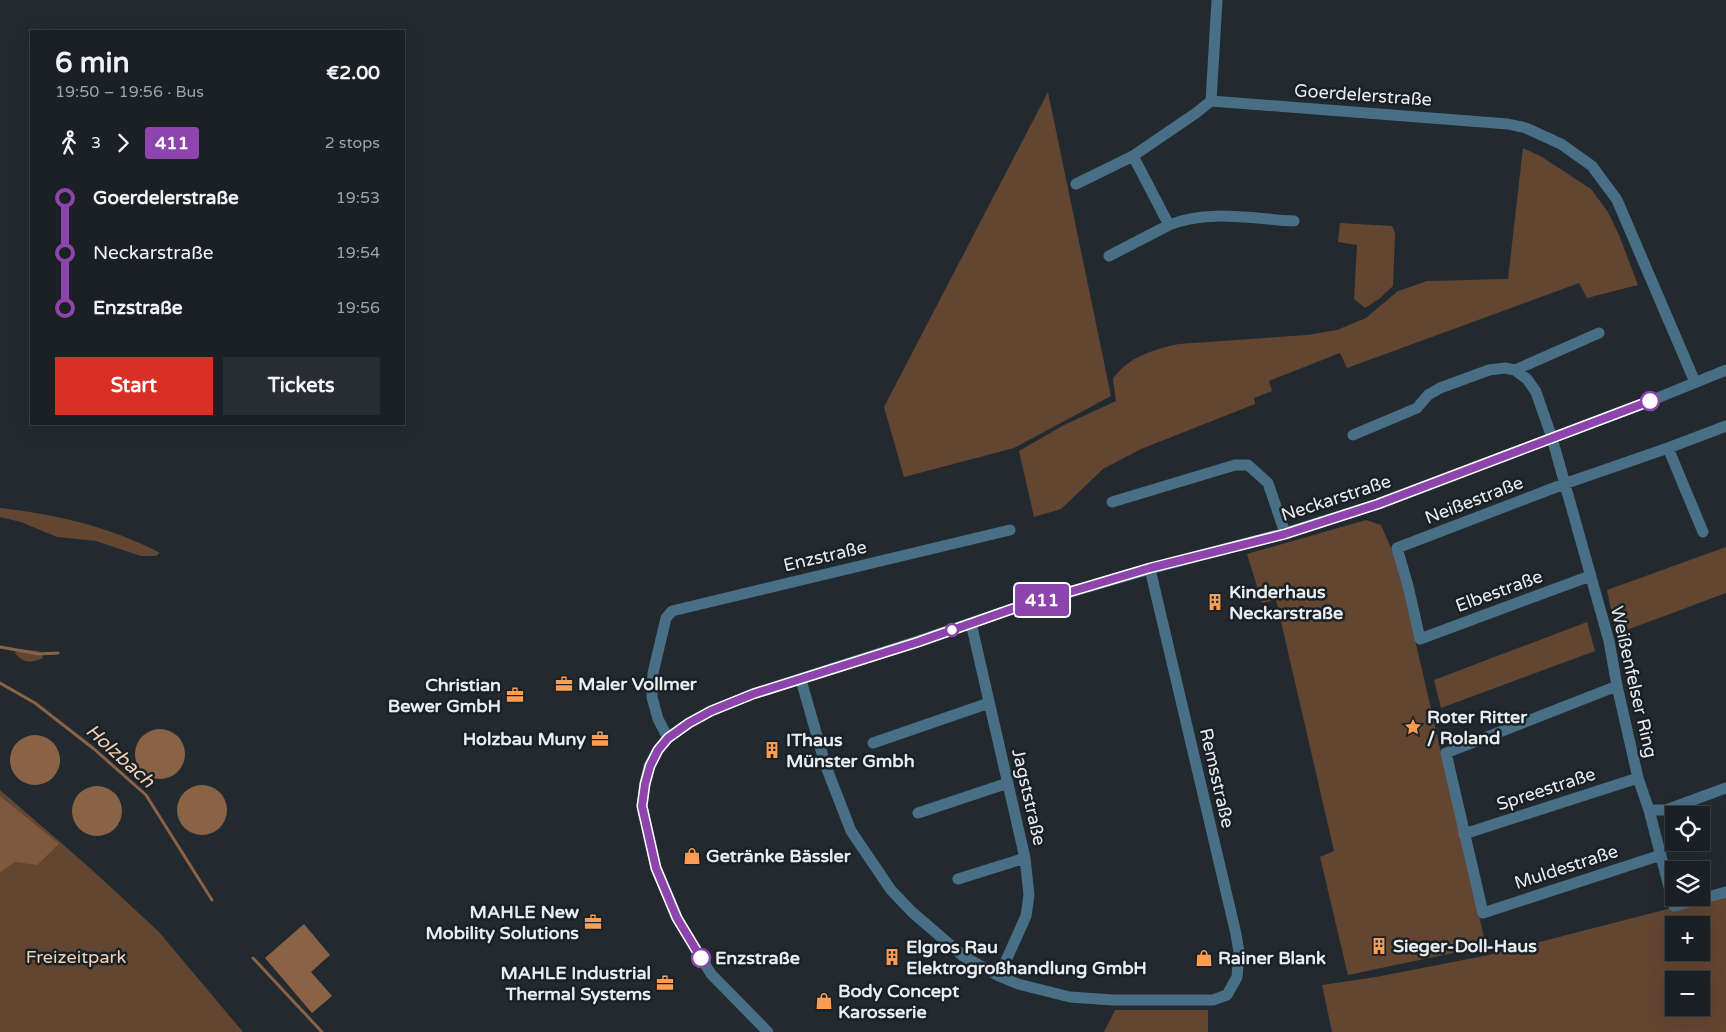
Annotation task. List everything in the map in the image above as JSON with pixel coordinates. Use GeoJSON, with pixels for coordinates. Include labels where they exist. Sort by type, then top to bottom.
{"type":"FeatureCollection","features":[{"type":"Feature","properties":{"kind":"street"},"geometry":{"type":"LineString","coordinates":[[1076,184],[1133,156],[1211,101],[1217,0]]}},
{"type":"Feature","properties":{"kind":"street","name":"Goerdelerstraße"},"geometry":{"type":"LineString","coordinates":[[1211,101],[1508,124],[1526,128],[1561,144],[1592,166],[1617,200],[1695,382]]}},
{"type":"Feature","properties":{"kind":"street"},"geometry":{"type":"LineString","coordinates":[[1133,156],[1169,225]]}},
{"type":"Feature","properties":{"kind":"street"},"geometry":{"type":"LineString","coordinates":[[1109,256],[1184,219],[1209,215],[1294,221]]}},
{"type":"Feature","properties":{"kind":"street"},"geometry":{"type":"LineString","coordinates":[[1353,435],[1417,408],[1428,395],[1440,388],[1489,370],[1505,368],[1515,370],[1599,333]]}},
{"type":"Feature","properties":{"kind":"street","name":"Weißenfelser Ring"},"geometry":{"type":"LineString","coordinates":[[1515,370],[1527,379],[1536,392],[1552,438],[1609,641],[1638,778],[1649,810],[1674,906],[1726,892]]}},
{"type":"Feature","properties":{"kind":"street","name":"Neckarstraße"},"geometry":{"type":"LineString","coordinates":[[668,738],[711,711],[753,694],[801,680],[1049,597],[1150,568],[1285,534],[1378,504],[1650,401],[1726,370]]}},
{"type":"Feature","properties":{"kind":"street"},"geometry":{"type":"LineString","coordinates":[[1564,484],[1726,426]]}},
{"type":"Feature","properties":{"kind":"street"},"geometry":{"type":"LineString","coordinates":[[1668,448],[1703,532]]}},
{"type":"Feature","properties":{"kind":"street"},"geometry":{"type":"LineString","coordinates":[[1112,502],[1235,465],[1248,465],[1268,483],[1285,534]]}},
{"type":"Feature","properties":{"kind":"street","name":"Neißestraße"},"geometry":{"type":"LineString","coordinates":[[1420,639],[1408,586],[1396,548],[1564,484]]}},
{"type":"Feature","properties":{"kind":"street","name":"Enzstraße"},"geometry":{"type":"LineString","coordinates":[[668,738],[658,719],[652,696],[653,672],[666,618],[672,611],[1010,530]]}},
{"type":"Feature","properties":{"kind":"street","name":"Remsstraße"},"geometry":{"type":"LineString","coordinates":[[999,976],[1018,984],[1070,997],[1113,1000],[1213,1000],[1227,995],[1237,977],[1239,952],[1236,934],[1150,568]]}},
{"type":"Feature","properties":{"kind":"street","name":"Elbestraße"},"geometry":{"type":"LineString","coordinates":[[1420,639],[1590,576]]}},
{"type":"Feature","properties":{"kind":"street","name":"Jagststraße"},"geometry":{"type":"LineString","coordinates":[[971,623],[1025,858],[1029,895],[1026,916],[999,976]]}},
{"type":"Feature","properties":{"kind":"street"},"geometry":{"type":"LineString","coordinates":[[801,680],[828,772],[851,831],[872,864],[891,890],[930,928],[963,956],[999,976]]}},
{"type":"Feature","properties":{"kind":"street"},"geometry":{"type":"LineString","coordinates":[[1464,834],[1446,753],[1617,686]]}},
{"type":"Feature","properties":{"kind":"street"},"geometry":{"type":"LineString","coordinates":[[873,743],[989,703]]}},
{"type":"Feature","properties":{"kind":"street"},"geometry":{"type":"LineString","coordinates":[[668,738],[658,750],[650,766],[642,806],[656,868],[677,918],[712,974],[768,1032]]}},
{"type":"Feature","properties":{"kind":"street","name":"Spreestraße"},"geometry":{"type":"LineString","coordinates":[[1464,834],[1638,778]]}},
{"type":"Feature","properties":{"kind":"street"},"geometry":{"type":"LineString","coordinates":[[918,812],[1008,783]]}},
{"type":"Feature","properties":{"kind":"street"},"geometry":{"type":"LineString","coordinates":[[1649,810],[1666,810],[1726,788]]}},
{"type":"Feature","properties":{"kind":"street","name":"Muldestraße"},"geometry":{"type":"LineString","coordinates":[[1464,834],[1482,913],[1660,855]]}},
{"type":"Feature","properties":{"kind":"street"},"geometry":{"type":"LineString","coordinates":[[958,879],[1025,858]]}},
{"type":"Feature","properties":{"kind":"green space"},"geometry":{"type":"Polygon","coordinates":[[[1048,92],[1111,396],[1014,448],[904,477],[884,407],[1048,92]]]}},
{"type":"Feature","properties":{"kind":"green space"},"geometry":{"type":"Polygon","coordinates":[[[1523,148],[1542,157],[1591,189],[1608,212],[1638,285],[1587,298],[1579,283],[1347,368],[1340,353],[1269,381],[1272,391],[1254,398],[1255,404],[1141,449],[1103,469],[1061,509],[1034,517],[1019,451],[1064,425],[1116,401],[1113,379],[1126,365],[1142,355],[1179,344],[1307,335],[1337,330],[1366,318],[1398,291],[1427,281],[1508,279],[1523,148]]]}},
{"type":"Feature","properties":{"kind":"green space"},"geometry":{"type":"Polygon","coordinates":[[[1340,223],[1392,226],[1395,233],[1393,286],[1379,299],[1365,308],[1354,299],[1357,245],[1338,242],[1340,223]]]}},
{"type":"Feature","properties":{"kind":"green space"},"geometry":{"type":"Polygon","coordinates":[[[0,508],[82,523],[122,536],[160,553],[156,556],[141,556],[96,541],[57,537],[21,522],[0,517],[0,508]]]}},
{"type":"Feature","properties":{"kind":"green space"},"geometry":{"type":"Polygon","coordinates":[[[1366,520],[1381,525],[1397,562],[1486,946],[1348,975],[1320,857],[1334,851],[1276,600],[1262,603],[1247,554],[1366,520]]]}},
{"type":"Feature","properties":{"kind":"green space"},"geometry":{"type":"Polygon","coordinates":[[[1726,547],[1726,593],[1616,634],[1607,590],[1726,547]]]}},
{"type":"Feature","properties":{"kind":"green space"},"geometry":{"type":"Polygon","coordinates":[[[1587,622],[1595,651],[1441,708],[1434,680],[1587,622]]]}},
{"type":"Feature","properties":{"kind":"green space"},"geometry":{"type":"Polygon","coordinates":[[[19,649],[39,651],[43,658],[31,662],[24,661],[15,653],[19,649]]]}},
{"type":"Feature","properties":{"kind":"green space","name":"Freizeitpark"},"geometry":{"type":"Polygon","coordinates":[[[0,790],[90,868],[159,932],[243,1032],[0,1032],[0,790]]]}},
{"type":"Feature","properties":{"kind":"green space"},"geometry":{"type":"Polygon","coordinates":[[[1726,894],[1726,1032],[1332,1032],[1322,985],[1376,977],[1489,955],[1679,906],[1710,906],[1710,898],[1726,894]]]}},
{"type":"Feature","properties":{"kind":"green space"},"geometry":{"type":"Polygon","coordinates":[[[1115,1010],[1208,1010],[1208,1032],[1104,1032],[1115,1010]]]}},
{"type":"Feature","properties":{"kind":"shaded area"},"geometry":{"type":"Polygon","coordinates":[[[155,729],[165,729],[178,736],[185,749],[185,759],[178,772],[165,779],[155,779],[146,775],[139,768],[135,759],[135,749],[139,740],[146,733],[155,729]]]}},
{"type":"Feature","properties":{"kind":"shaded area"},"geometry":{"type":"Polygon","coordinates":[[[30,735],[40,735],[53,742],[60,755],[60,765],[53,778],[40,785],[30,785],[21,781],[14,774],[10,765],[10,755],[14,746],[21,739],[30,735]]]}},
{"type":"Feature","properties":{"kind":"shaded area"},"geometry":{"type":"Polygon","coordinates":[[[197,785],[207,785],[220,792],[227,805],[227,815],[220,828],[207,835],[197,835],[188,831],[181,824],[177,815],[177,805],[181,796],[188,789],[197,785]]]}},
{"type":"Feature","properties":{"kind":"shaded area"},"geometry":{"type":"Polygon","coordinates":[[[92,786],[102,786],[115,793],[122,806],[122,816],[115,829],[102,836],[92,836],[83,832],[76,825],[72,816],[72,806],[76,797],[83,790],[92,786]]]}},
{"type":"Feature","properties":{"kind":"shaded area"},"geometry":{"type":"Polygon","coordinates":[[[0,796],[59,844],[37,865],[15,862],[0,872],[0,796]]]}},
{"type":"Feature","properties":{"kind":"shaded area"},"geometry":{"type":"Polygon","coordinates":[[[304,924],[330,955],[311,972],[332,996],[312,1013],[265,958],[304,924]]]}},
{"type":"Feature","properties":{"kind":"waterway"},"geometry":{"type":"LineString","coordinates":[[0,647],[39,654],[58,653]]}},
{"type":"Feature","properties":{"kind":"waterway","name":"Holzbach"},"geometry":{"type":"LineString","coordinates":[[0,683],[35,703],[94,749],[146,795],[212,900]]}},
{"type":"Feature","properties":{"kind":"waterway"},"geometry":{"type":"LineString","coordinates":[[253,958],[322,1032]]}},
{"type":"Feature","properties":{"kind":"bus line","name":"411"},"geometry":{"type":"LineString","coordinates":[[701,958],[677,918],[656,868],[642,806],[650,766],[658,750],[668,738],[689,723],[711,711],[753,694],[918,642],[1049,597],[1150,568],[1285,534],[1378,504],[1650,401]]}},
{"type":"Feature","properties":{"kind":"place","name":"Kinderhaus Neckarstraße"},"geometry":{"type":"Point","coordinates":[1215,602]}},
{"type":"Feature","properties":{"kind":"place","name":"Maler Vollmer"},"geometry":{"type":"Point","coordinates":[564,684]}},
{"type":"Feature","properties":{"kind":"place","name":"Christian Bewer GmbH"},"geometry":{"type":"Point","coordinates":[515,695]}},
{"type":"Feature","properties":{"kind":"place","name":"Roter Ritter / Roland"},"geometry":{"type":"Point","coordinates":[1413,727]}},
{"type":"Feature","properties":{"kind":"place","name":"Holzbau Muny"},"geometry":{"type":"Point","coordinates":[600,739]}},
{"type":"Feature","properties":{"kind":"place","name":"IThaus Münster Gmbh"},"geometry":{"type":"Point","coordinates":[772,750]}},
{"type":"Feature","properties":{"kind":"place","name":"Getränke Bässler"},"geometry":{"type":"Point","coordinates":[692,856]}},
{"type":"Feature","properties":{"kind":"place","name":"MAHLE New Mobility Solutions"},"geometry":{"type":"Point","coordinates":[593,922]}},
{"type":"Feature","properties":{"kind":"place","name":"Sieger-Doll-Haus"},"geometry":{"type":"Point","coordinates":[1379,946]}},
{"type":"Feature","properties":{"kind":"place","name":"Elgros Rau Elektrogroßhandlung GmbH"},"geometry":{"type":"Point","coordinates":[892,957]}},
{"type":"Feature","properties":{"kind":"place","name":"Enzstraße"},"geometry":{"type":"Point","coordinates":[701,958]}},
{"type":"Feature","properties":{"kind":"place","name":"Rainer Blank"},"geometry":{"type":"Point","coordinates":[1204,958]}},
{"type":"Feature","properties":{"kind":"place","name":"MAHLE Industrial Thermal Systems"},"geometry":{"type":"Point","coordinates":[665,983]}},
{"type":"Feature","properties":{"kind":"place","name":"Body Concept Karosserie"},"geometry":{"type":"Point","coordinates":[824,1001]}}]}
